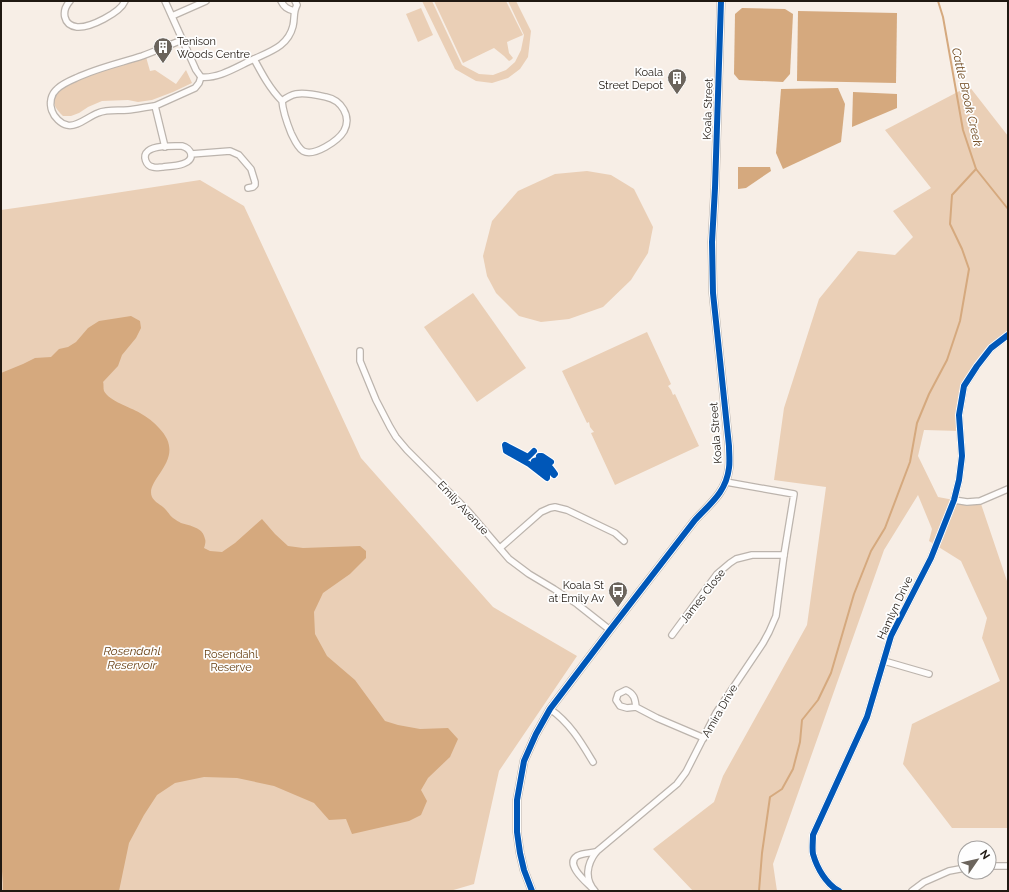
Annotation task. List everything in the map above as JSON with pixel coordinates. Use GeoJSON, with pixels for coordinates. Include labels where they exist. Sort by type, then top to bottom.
{"type":"FeatureCollection","features":[{"type":"Feature","properties":{"kind":"street"},"geometry":{"type":"LineString","coordinates":[[70,1],[65,8],[65,18],[72,25],[82,27],[116,12],[121,8],[125,1]]}},
{"type":"Feature","properties":{"kind":"street"},"geometry":{"type":"LineString","coordinates":[[165,1],[196,70],[201,77],[207,78],[217,76],[283,44],[293,25],[296,3]]}},
{"type":"Feature","properties":{"kind":"street"},"geometry":{"type":"LineString","coordinates":[[172,16],[206,1]]}},
{"type":"Feature","properties":{"kind":"street"},"geometry":{"type":"LineString","coordinates":[[281,1],[283,6],[294,11]]}},
{"type":"Feature","properties":{"kind":"street","name":"Koala Street"},"geometry":{"type":"LineString","coordinates":[[532,891],[524,870],[520,853],[517,832],[517,800],[524,761],[536,734],[550,709],[696,520],[720,493],[726,482],[730,462],[713,293],[712,242],[716,188],[721,1]]}},
{"type":"Feature","properties":{"kind":"street"},"geometry":{"type":"LineString","coordinates":[[182,40],[150,53],[95,70],[68,81],[57,88],[52,95],[50,105],[55,117],[68,126],[99,112],[155,106],[195,88],[201,77]]}},
{"type":"Feature","properties":{"kind":"street"},"geometry":{"type":"LineString","coordinates":[[254,59],[264,78],[282,101],[289,128],[299,147],[303,151],[313,152],[320,150],[337,139],[345,130],[347,124],[346,113],[335,100],[314,95],[300,94],[292,95],[282,101]]}},
{"type":"Feature","properties":{"kind":"street"},"geometry":{"type":"LineString","coordinates":[[155,106],[165,147]]}},
{"type":"Feature","properties":{"kind":"street"},"geometry":{"type":"LineString","coordinates":[[165,147],[186,147],[191,154],[188,161],[184,164],[156,167],[148,165],[145,157],[149,150],[165,147]]}},
{"type":"Feature","properties":{"kind":"street"},"geometry":{"type":"LineString","coordinates":[[191,154],[230,151],[239,155],[245,161],[256,182],[253,187],[248,188]]}},
{"type":"Feature","properties":{"kind":"street","name":"Hamlyn Drive"},"geometry":{"type":"LineString","coordinates":[[839,891],[832,888],[819,871],[813,853],[813,835],[867,717],[890,636],[930,558],[954,500],[959,480],[962,456],[959,415],[964,386],[991,348],[1008,335]]}},
{"type":"Feature","properties":{"kind":"street","name":"Emily Avenue"},"geometry":{"type":"LineString","coordinates":[[360,350],[360,361],[380,407],[396,437],[407,450],[467,510],[510,559],[519,567],[577,604],[610,630]]}},
{"type":"Feature","properties":{"kind":"street","name":"Amira Drive"},"geometry":{"type":"LineString","coordinates":[[588,868],[590,860],[596,852],[677,784],[686,772],[716,713],[763,643],[773,625],[776,616],[794,494],[726,482]]}},
{"type":"Feature","properties":{"kind":"street"},"geometry":{"type":"LineString","coordinates":[[954,500],[967,502],[980,501],[1008,489]]}},
{"type":"Feature","properties":{"kind":"street"},"geometry":{"type":"LineString","coordinates":[[500,548],[541,512],[550,508],[567,510],[615,533],[624,541]]}},
{"type":"Feature","properties":{"kind":"street","name":"James Close"},"geometry":{"type":"LineString","coordinates":[[672,635],[717,574],[730,563],[752,555],[784,555]]}},
{"type":"Feature","properties":{"kind":"street"},"geometry":{"type":"LineString","coordinates":[[884,660],[929,674]]}},
{"type":"Feature","properties":{"kind":"street"},"geometry":{"type":"LineString","coordinates":[[636,706],[657,718],[704,738]]}},
{"type":"Feature","properties":{"kind":"street"},"geometry":{"type":"LineString","coordinates":[[550,709],[566,722],[576,734],[593,762]]}},
{"type":"Feature","properties":{"kind":"street"},"geometry":{"type":"LineString","coordinates":[[593,889],[583,880],[573,864],[576,857],[596,852]]}},
{"type":"Feature","properties":{"kind":"street"},"geometry":{"type":"LineString","coordinates":[[997,866],[1008,866]]}},
{"type":"Feature","properties":{"kind":"street"},"geometry":{"type":"LineString","coordinates":[[576,871],[588,868],[588,875],[593,889]]}},
{"type":"Feature","properties":{"kind":"street"},"geometry":{"type":"LineString","coordinates":[[912,891],[924,882],[949,871],[957,870]]}},
{"type":"Feature","properties":{"kind":"green space"},"geometry":{"type":"Polygon","coordinates":[[[422,1],[432,1],[462,65],[479,74],[493,75],[506,70],[515,62],[521,50],[524,35],[508,1],[516,1],[531,31],[528,57],[520,69],[508,78],[492,83],[476,81],[455,69],[422,1]]]}},
{"type":"Feature","properties":{"kind":"green space"},"geometry":{"type":"Polygon","coordinates":[[[434,1],[506,1],[523,35],[507,42],[509,53],[513,58],[509,61],[494,48],[463,63],[434,1]]]}},
{"type":"Feature","properties":{"kind":"green space"},"geometry":{"type":"Polygon","coordinates":[[[421,8],[433,35],[418,42],[406,14],[421,8]]]}},
{"type":"Feature","properties":{"kind":"green space"},"geometry":{"type":"Polygon","coordinates":[[[146,57],[150,71],[155,70],[176,84],[186,70],[192,83],[152,100],[138,102],[128,100],[102,101],[71,116],[63,116],[56,108],[54,103],[55,93],[73,79],[146,57]]]}},
{"type":"Feature","properties":{"kind":"green space"},"geometry":{"type":"Polygon","coordinates":[[[969,86],[1008,136],[1008,335],[991,348],[964,386],[960,431],[924,430],[918,456],[938,497],[954,500],[980,501],[1008,584],[1008,828],[952,828],[903,764],[912,724],[1000,681],[982,638],[987,618],[961,561],[929,541],[932,529],[918,495],[884,550],[773,864],[777,891],[693,891],[653,849],[714,802],[723,776],[807,625],[826,487],[774,480],[784,408],[819,299],[858,251],[895,255],[913,237],[893,211],[931,188],[885,130],[969,86]]]}},
{"type":"Feature","properties":{"kind":"green space"},"geometry":{"type":"Polygon","coordinates":[[[587,171],[611,175],[634,189],[653,227],[648,253],[631,280],[603,307],[569,319],[541,322],[519,316],[496,293],[487,276],[483,256],[492,221],[518,191],[555,174],[587,171]]]}},
{"type":"Feature","properties":{"kind":"green space","name":"Rosendahl Reserve"},"geometry":{"type":"Polygon","coordinates":[[[200,180],[244,206],[361,458],[493,607],[577,656],[499,771],[474,884],[450,891],[1,891],[1,210],[200,180]]]}},
{"type":"Feature","properties":{"kind":"green space"},"geometry":{"type":"Polygon","coordinates":[[[473,293],[526,368],[477,402],[424,327],[473,293]]]}},
{"type":"Feature","properties":{"kind":"green space"},"geometry":{"type":"Polygon","coordinates":[[[647,332],[671,384],[668,386],[673,395],[675,394],[699,446],[615,485],[591,433],[594,432],[590,427],[589,422],[587,423],[562,371],[647,332]]]}},
{"type":"Feature","properties":{"kind":"water"},"geometry":{"type":"Polygon","coordinates":[[[742,8],[785,9],[793,14],[790,74],[783,82],[739,80],[734,74],[735,14],[742,8]]]}},
{"type":"Feature","properties":{"kind":"water"},"geometry":{"type":"Polygon","coordinates":[[[798,11],[897,13],[896,83],[797,81],[798,11]]]}},
{"type":"Feature","properties":{"kind":"water"},"geometry":{"type":"Polygon","coordinates":[[[838,88],[845,104],[841,142],[783,169],[776,153],[781,89],[838,88]]]}},
{"type":"Feature","properties":{"kind":"water"},"geometry":{"type":"Polygon","coordinates":[[[853,92],[897,94],[897,108],[852,127],[853,92]]]}},
{"type":"Feature","properties":{"kind":"water"},"geometry":{"type":"Polygon","coordinates":[[[738,167],[770,167],[771,171],[746,188],[738,189],[738,167]]]}},
{"type":"Feature","properties":{"kind":"water","name":"Rosendahl Reservoir"},"geometry":{"type":"Polygon","coordinates":[[[131,316],[140,321],[141,328],[136,338],[122,355],[118,366],[103,382],[104,391],[110,398],[140,413],[150,420],[159,428],[167,439],[169,449],[168,459],[151,490],[152,497],[173,518],[181,523],[199,529],[204,535],[204,548],[210,551],[222,552],[235,543],[262,519],[288,546],[303,548],[360,546],[366,551],[366,558],[350,574],[323,593],[314,612],[315,634],[327,656],[355,680],[385,721],[420,729],[448,728],[458,739],[450,757],[428,778],[421,790],[427,801],[421,815],[409,821],[352,834],[346,819],[329,820],[314,803],[274,786],[237,778],[204,777],[175,783],[157,795],[129,843],[119,891],[3,891],[1,859],[1,373],[35,358],[51,357],[59,349],[68,347],[76,342],[88,328],[99,321],[131,316]]]}},
{"type":"Feature","properties":{"kind":"waterway","name":"Cattle Brook Creek"},"geometry":{"type":"LineString","coordinates":[[938,1],[943,17],[963,130],[976,169],[1008,209]]}},
{"type":"Feature","properties":{"kind":"waterway"},"geometry":{"type":"LineString","coordinates":[[759,891],[762,853],[770,797],[782,789],[793,769],[800,742],[802,720],[818,700],[831,673],[854,594],[871,551],[885,528],[910,462],[917,423],[929,394],[947,360],[960,321],[969,269],[962,249],[950,224],[952,195],[976,169]]}},
{"type":"Feature","properties":{"kind":"cycle path"},"geometry":{"type":"LineString","coordinates":[[532,891],[524,870],[520,853],[517,832],[517,800],[524,761],[536,734],[550,709],[610,630],[695,520],[717,497],[725,484],[727,476],[729,465],[729,446],[713,293],[712,242],[721,1]]}},
{"type":"Feature","properties":{"kind":"cycle path"},"geometry":{"type":"LineString","coordinates":[[839,891],[826,880],[817,865],[813,852],[813,835],[867,717],[891,636],[931,558],[954,500],[959,480],[962,456],[959,415],[964,386],[991,348],[1008,335]]}},
{"type":"Feature","properties":{"kind":"cycle path"},"geometry":{"type":"LineString","coordinates":[[534,451],[528,457],[505,445],[506,451],[529,464],[547,478],[547,473],[534,461],[537,460],[544,464],[554,475],[555,474],[552,469],[539,456],[542,456],[551,462]]}},
{"type":"Feature","properties":{"kind":"place","name":"Tenison Woods Centre"},"geometry":{"type":"Point","coordinates":[163,64]}},
{"type":"Feature","properties":{"kind":"place","name":"Koala Street Depot"},"geometry":{"type":"Point","coordinates":[677,95]}},
{"type":"Feature","properties":{"kind":"place","name":"Koala St at Emily Av"},"geometry":{"type":"Point","coordinates":[618,608]}}]}
